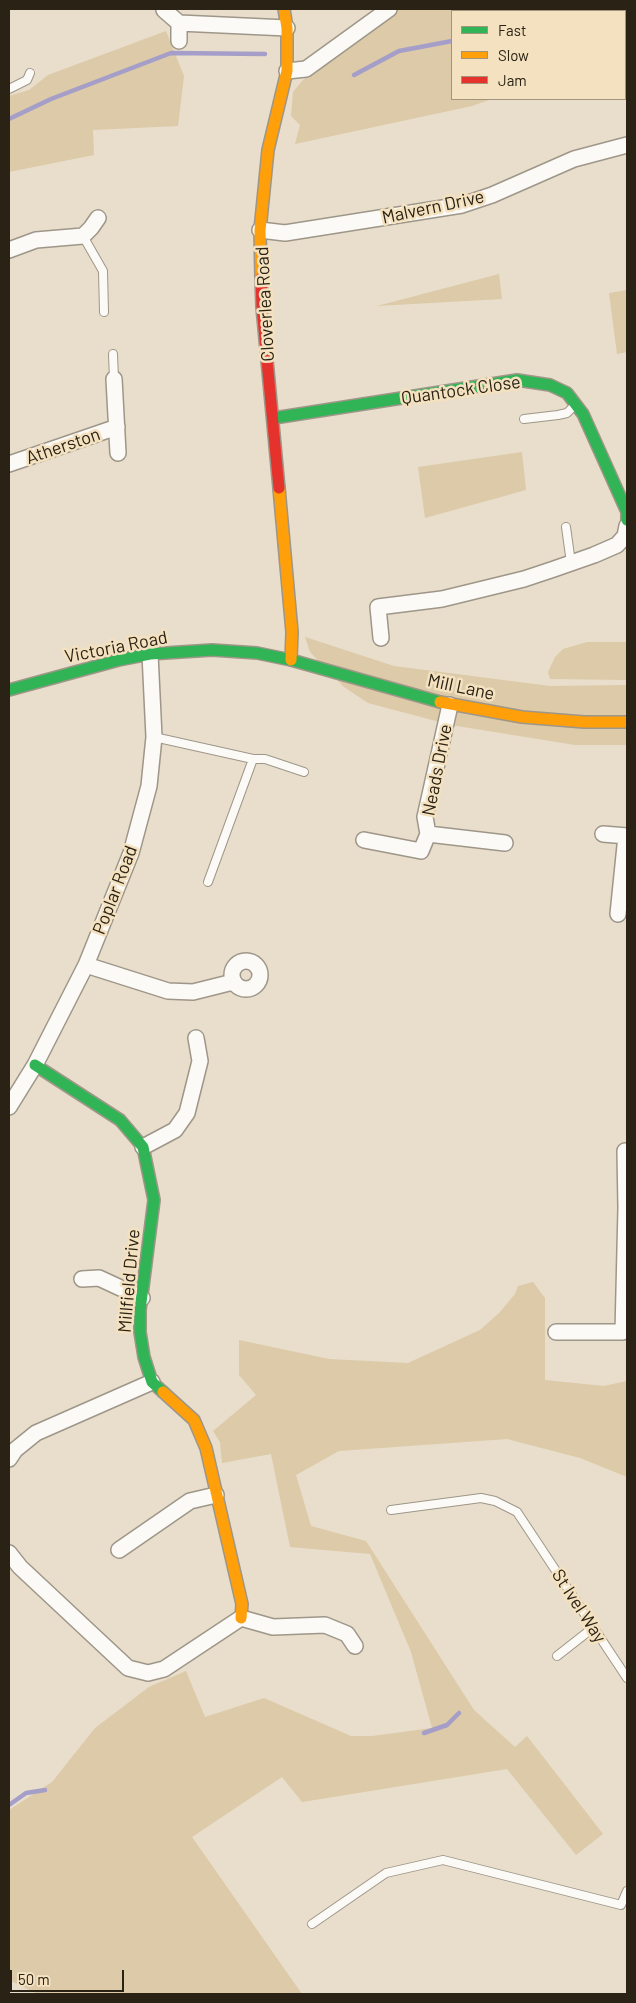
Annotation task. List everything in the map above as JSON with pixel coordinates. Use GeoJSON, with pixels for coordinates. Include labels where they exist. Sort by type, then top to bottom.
{"type":"FeatureCollection","features":[{"type":"Feature","properties":{"kind":"street","name":"Cloverlea Road"},"geometry":{"type":"LineString","coordinates":[[284,9],[287,28],[287,71],[268,150],[260,230],[262,307],[274,418],[292,632],[291,660]]}},
{"type":"Feature","properties":{"kind":"street"},"geometry":{"type":"LineString","coordinates":[[287,71],[306,69],[389,9]]}},
{"type":"Feature","properties":{"kind":"street"},"geometry":{"type":"LineString","coordinates":[[164,10],[179,23],[287,28]]}},
{"type":"Feature","properties":{"kind":"street"},"geometry":{"type":"LineString","coordinates":[[179,23],[179,41]]}},
{"type":"Feature","properties":{"kind":"street","name":"Malvern Drive"},"geometry":{"type":"LineString","coordinates":[[260,230],[286,233],[462,205],[492,195],[574,159],[627,145]]}},
{"type":"Feature","properties":{"kind":"street"},"geometry":{"type":"LineString","coordinates":[[9,250],[36,240],[83,236],[98,218]]}},
{"type":"Feature","properties":{"kind":"street","name":"Atherston"},"geometry":{"type":"LineString","coordinates":[[114,379],[118,453]]}},
{"type":"Feature","properties":{"kind":"street","name":"Quantock Close"},"geometry":{"type":"LineString","coordinates":[[274,418],[517,380],[550,385],[567,393],[583,414],[627,512],[627,520]]}},
{"type":"Feature","properties":{"kind":"street","name":"Atherston"},"geometry":{"type":"LineString","coordinates":[[9,464],[117,427]]}},
{"type":"Feature","properties":{"kind":"street"},"geometry":{"type":"LineString","coordinates":[[382,638],[378,607],[442,599],[524,579],[594,556],[617,544],[625,536],[627,526]]}},
{"type":"Feature","properties":{"kind":"street","name":"Victoria Road"},"geometry":{"type":"LineString","coordinates":[[9,690],[119,660],[150,654],[212,650],[257,653],[291,660]]}},
{"type":"Feature","properties":{"kind":"street","name":"Poplar Road"},"geometry":{"type":"LineString","coordinates":[[9,1107],[35,1065],[86,965],[131,854],[149,786],[154,737],[150,654]]}},
{"type":"Feature","properties":{"kind":"street","name":"Mill Lane"},"geometry":{"type":"LineString","coordinates":[[291,660],[450,705],[522,717],[584,722],[627,722]]}},
{"type":"Feature","properties":{"kind":"street","name":"Neads Drive"},"geometry":{"type":"LineString","coordinates":[[364,840],[421,851],[428,834],[425,818],[450,705]]}},
{"type":"Feature","properties":{"kind":"street","name":"Neads Drive"},"geometry":{"type":"LineString","coordinates":[[428,834],[504,843]]}},
{"type":"Feature","properties":{"kind":"street"},"geometry":{"type":"LineString","coordinates":[[603,834],[627,836],[618,914]]}},
{"type":"Feature","properties":{"kind":"street"},"geometry":{"type":"LineString","coordinates":[[86,965],[168,991],[193,992],[233,982]]}},
{"type":"Feature","properties":{"kind":"street"},"geometry":{"type":"LineString","coordinates":[[143,1147],[175,1130],[187,1113],[200,1061],[196,1038]]}},
{"type":"Feature","properties":{"kind":"street","name":"Millfield Drive"},"geometry":{"type":"LineString","coordinates":[[35,1065],[120,1120],[143,1147],[154,1200],[142,1298],[140,1332],[144,1357],[152,1382]]}},
{"type":"Feature","properties":{"kind":"street"},"geometry":{"type":"LineString","coordinates":[[556,1332],[623,1332],[626,1208],[625,1152]]}},
{"type":"Feature","properties":{"kind":"street"},"geometry":{"type":"LineString","coordinates":[[82,1279],[99,1278],[142,1298]]}},
{"type":"Feature","properties":{"kind":"street"},"geometry":{"type":"LineString","coordinates":[[9,1459],[15,1450],[36,1433],[152,1382],[194,1420],[206,1448],[242,1604],[241,1618]]}},
{"type":"Feature","properties":{"kind":"street"},"geometry":{"type":"LineString","coordinates":[[119,1550],[190,1501],[216,1495]]}},
{"type":"Feature","properties":{"kind":"street"},"geometry":{"type":"LineString","coordinates":[[9,1553],[20,1567],[128,1668],[148,1674],[164,1669],[241,1618],[273,1627],[325,1625],[347,1634],[355,1646]]}},
{"type":"Feature","properties":{"kind":"lane"},"geometry":{"type":"LineString","coordinates":[[9,89],[27,80],[30,73]]}},
{"type":"Feature","properties":{"kind":"lane"},"geometry":{"type":"LineString","coordinates":[[83,236],[103,271],[104,312]]}},
{"type":"Feature","properties":{"kind":"lane"},"geometry":{"type":"LineString","coordinates":[[113,354],[114,379]]}},
{"type":"Feature","properties":{"kind":"lane"},"geometry":{"type":"LineString","coordinates":[[524,419],[567,413],[576,404]]}},
{"type":"Feature","properties":{"kind":"lane"},"geometry":{"type":"LineString","coordinates":[[566,527],[571,563]]}},
{"type":"Feature","properties":{"kind":"lane"},"geometry":{"type":"LineString","coordinates":[[154,737],[253,759],[266,758],[304,772]]}},
{"type":"Feature","properties":{"kind":"lane"},"geometry":{"type":"LineString","coordinates":[[208,882],[253,759]]}},
{"type":"Feature","properties":{"kind":"lane","name":"St Ivel Way"},"geometry":{"type":"LineString","coordinates":[[390,1510],[481,1498],[495,1501],[517,1512],[627,1678]]}},
{"type":"Feature","properties":{"kind":"lane"},"geometry":{"type":"LineString","coordinates":[[557,1656],[594,1627]]}},
{"type":"Feature","properties":{"kind":"lane"},"geometry":{"type":"LineString","coordinates":[[312,1924],[386,1874],[443,1860],[621,1905],[627,1891]]}},
{"type":"Feature","properties":{"kind":"shaded area"},"geometry":{"type":"Polygon","coordinates":[[[399,9],[627,9],[626,50],[626,10],[451,10],[451,100],[489,100],[472,106],[295,144],[300,125],[291,116],[293,92],[310,74],[399,9]]]}},
{"type":"Feature","properties":{"kind":"shaded area"},"geometry":{"type":"Polygon","coordinates":[[[166,31],[184,76],[178,126],[93,130],[94,155],[9,172],[9,96],[29,90],[48,75],[166,31]]]}},
{"type":"Feature","properties":{"kind":"shaded area"},"geometry":{"type":"Polygon","coordinates":[[[499,274],[502,299],[377,306],[499,274]]]}},
{"type":"Feature","properties":{"kind":"shaded area"},"geometry":{"type":"Polygon","coordinates":[[[627,290],[627,352],[617,354],[609,293],[627,290]]]}},
{"type":"Feature","properties":{"kind":"shaded area"},"geometry":{"type":"Polygon","coordinates":[[[522,452],[526,490],[425,518],[418,467],[522,452]]]}},
{"type":"Feature","properties":{"kind":"shaded area"},"geometry":{"type":"Polygon","coordinates":[[[305,637],[394,666],[550,686],[627,685],[627,745],[575,745],[451,725],[368,703],[344,687],[310,652],[305,637]]]}},
{"type":"Feature","properties":{"kind":"shaded area"},"geometry":{"type":"Polygon","coordinates":[[[587,642],[627,642],[627,680],[550,679],[548,672],[555,657],[563,649],[587,642]]]}},
{"type":"Feature","properties":{"kind":"shaded area"},"geometry":{"type":"Polygon","coordinates":[[[533,1282],[545,1298],[545,1380],[604,1386],[627,1381],[627,1477],[580,1458],[507,1439],[339,1451],[296,1475],[311,1526],[366,1541],[474,1710],[515,1747],[527,1736],[603,1834],[576,1855],[507,1769],[302,1802],[282,1777],[192,1837],[302,1994],[38,1994],[9,1980],[9,1810],[52,1782],[95,1728],[149,1687],[186,1671],[205,1717],[264,1698],[351,1736],[372,1736],[432,1728],[411,1652],[370,1554],[290,1547],[271,1454],[222,1463],[220,1442],[213,1431],[256,1395],[239,1375],[239,1340],[329,1359],[408,1363],[480,1330],[499,1313],[515,1294],[518,1286],[533,1282]]]}},
{"type":"Feature","properties":{"kind":"waterway"},"geometry":{"type":"LineString","coordinates":[[571,10],[575,9]]}},
{"type":"Feature","properties":{"kind":"waterway"},"geometry":{"type":"LineString","coordinates":[[354,75],[399,51],[451,41]]}},
{"type":"Feature","properties":{"kind":"waterway"},"geometry":{"type":"LineString","coordinates":[[9,119],[51,99],[171,53],[265,54]]}},
{"type":"Feature","properties":{"kind":"waterway"},"geometry":{"type":"LineString","coordinates":[[424,1733],[447,1725],[459,1713]]}},
{"type":"Feature","properties":{"kind":"waterway"},"geometry":{"type":"LineString","coordinates":[[9,1805],[26,1793],[45,1790]]}},
{"type":"Feature","properties":{"kind":"traffic: fast"},"geometry":{"type":"LineString","coordinates":[[274,418],[517,380],[550,385],[567,393],[583,414],[627,512],[627,520]]}},
{"type":"Feature","properties":{"kind":"traffic: fast"},"geometry":{"type":"LineString","coordinates":[[9,690],[119,660],[150,654],[212,650],[257,653],[291,660],[440,702]]}},
{"type":"Feature","properties":{"kind":"traffic: fast"},"geometry":{"type":"LineString","coordinates":[[35,1065],[120,1120],[143,1147],[154,1200],[140,1310],[140,1332],[144,1357],[152,1382],[163,1392]]}},
{"type":"Feature","properties":{"kind":"traffic: slow"},"geometry":{"type":"LineString","coordinates":[[261,278],[260,230],[268,150],[287,71],[287,28],[284,9]]}},
{"type":"Feature","properties":{"kind":"traffic: slow"},"geometry":{"type":"LineString","coordinates":[[279,488],[292,632],[291,660]]}},
{"type":"Feature","properties":{"kind":"traffic: slow"},"geometry":{"type":"LineString","coordinates":[[440,702],[522,717],[584,722],[627,722]]}},
{"type":"Feature","properties":{"kind":"traffic: slow"},"geometry":{"type":"LineString","coordinates":[[163,1392],[194,1420],[206,1448],[242,1604],[241,1618]]}},
{"type":"Feature","properties":{"kind":"traffic: jam"},"geometry":{"type":"LineString","coordinates":[[261,278],[279,488]]}}]}
